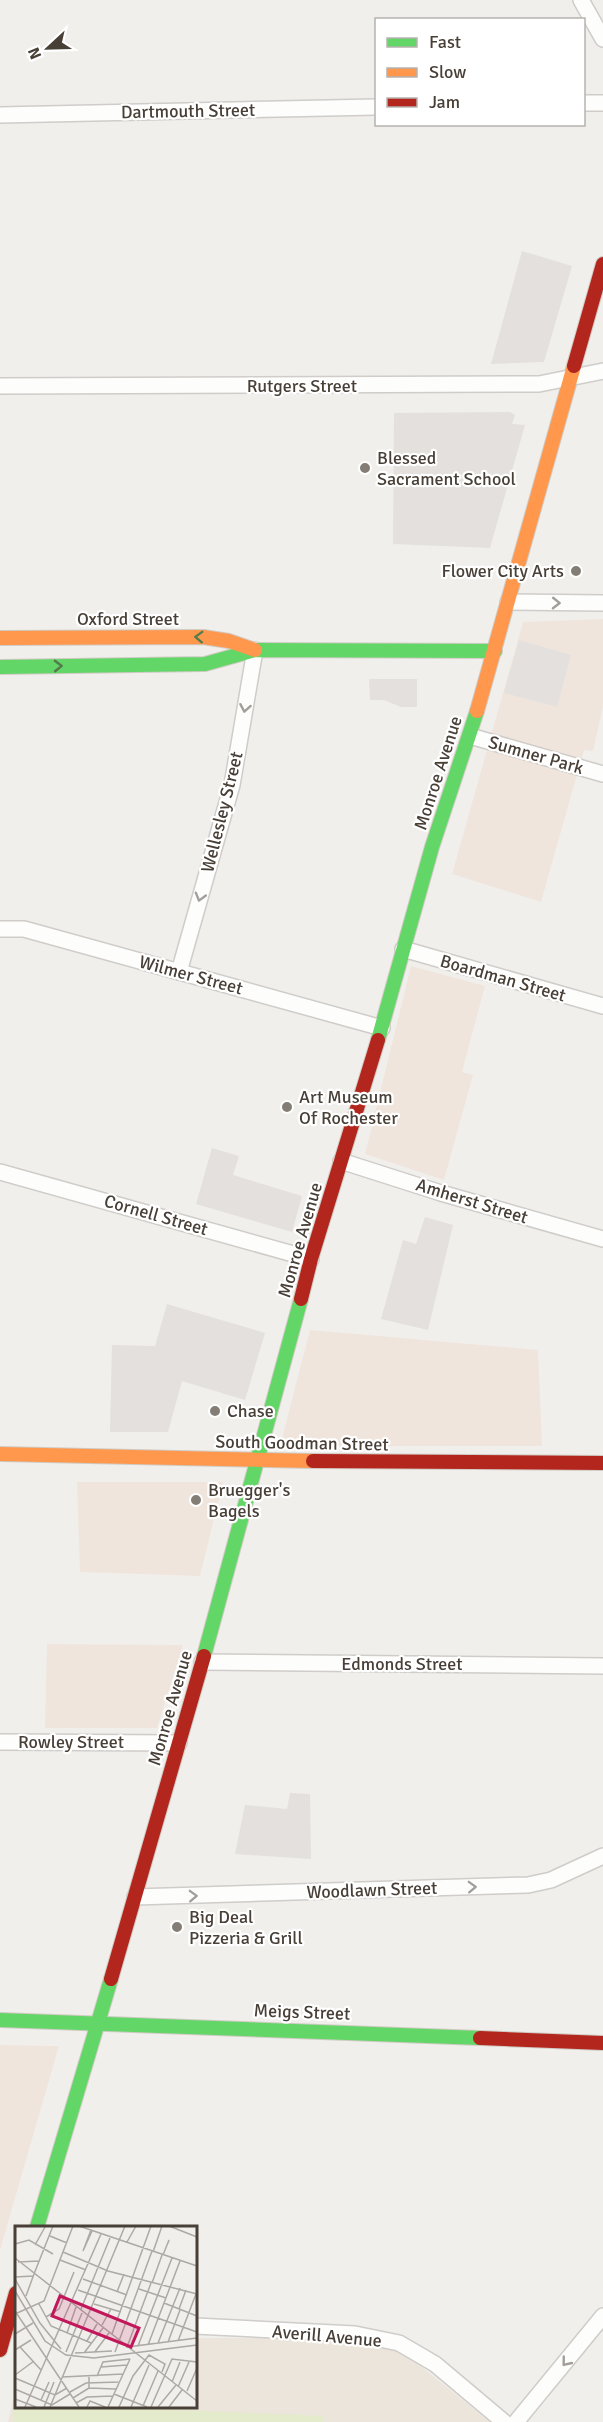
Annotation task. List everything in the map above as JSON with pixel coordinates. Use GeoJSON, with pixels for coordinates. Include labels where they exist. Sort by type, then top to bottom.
{"type":"FeatureCollection","features":[{"type":"Feature","properties":{"kind":"main road","name":"Monroe Avenue"},"geometry":{"type":"LineString","coordinates":[[37,2226],[99,2022],[202,1662],[311,1259],[382,1028],[432,847],[470,736],[495,651],[569,378],[603,264]]}},
{"type":"Feature","properties":{"kind":"main road","name":"Oxford Street"},"geometry":{"type":"LineString","coordinates":[[0,638],[202,637],[229,641],[255,650]]}},
{"type":"Feature","properties":{"kind":"main road","name":"Oxford Street"},"geometry":{"type":"LineString","coordinates":[[0,667],[205,664],[255,650],[495,651]]}},
{"type":"Feature","properties":{"kind":"main road","name":"South Goodman Street"},"geometry":{"type":"LineString","coordinates":[[0,1454],[258,1461],[603,1463]]}},
{"type":"Feature","properties":{"kind":"main road","name":"Meigs Street"},"geometry":{"type":"LineString","coordinates":[[0,2020],[603,2043]]}},
{"type":"Feature","properties":{"kind":"main road"},"geometry":{"type":"LineString","coordinates":[[0,2350],[15,2296]]}},
{"type":"Feature","properties":{"kind":"street"},"geometry":{"type":"LineString","coordinates":[[581,0],[603,39]]}},
{"type":"Feature","properties":{"kind":"street"},"geometry":{"type":"LineString","coordinates":[[585,103],[603,103]]}},
{"type":"Feature","properties":{"kind":"street","name":"Dartmouth Street"},"geometry":{"type":"LineString","coordinates":[[0,115],[375,108]]}},
{"type":"Feature","properties":{"kind":"street","name":"Rutgers Street"},"geometry":{"type":"LineString","coordinates":[[0,386],[539,384],[603,371]]}},
{"type":"Feature","properties":{"kind":"street"},"geometry":{"type":"LineString","coordinates":[[508,602],[603,603]]}},
{"type":"Feature","properties":{"kind":"street","name":"Wellesley Street"},"geometry":{"type":"LineString","coordinates":[[180,972],[232,785],[255,650]]}},
{"type":"Feature","properties":{"kind":"street","name":"Sumner Park"},"geometry":{"type":"LineString","coordinates":[[470,736],[603,774]]}},
{"type":"Feature","properties":{"kind":"street","name":"Wilmer Street"},"geometry":{"type":"LineString","coordinates":[[0,929],[24,929],[382,1028]]}},
{"type":"Feature","properties":{"kind":"street","name":"Boardman Street"},"geometry":{"type":"LineString","coordinates":[[403,949],[603,1006]]}},
{"type":"Feature","properties":{"kind":"street","name":"Amherst Street"},"geometry":{"type":"LineString","coordinates":[[341,1161],[441,1193],[603,1239]]}},
{"type":"Feature","properties":{"kind":"street","name":"Cornell Street"},"geometry":{"type":"LineString","coordinates":[[0,1172],[311,1259]]}},
{"type":"Feature","properties":{"kind":"street","name":"Edmonds Street"},"geometry":{"type":"LineString","coordinates":[[202,1662],[603,1666]]}},
{"type":"Feature","properties":{"kind":"street","name":"Rowley Street"},"geometry":{"type":"LineString","coordinates":[[0,1742],[178,1743]]}},
{"type":"Feature","properties":{"kind":"street","name":"Woodlawn Street"},"geometry":{"type":"LineString","coordinates":[[135,1898],[528,1885],[551,1880],[603,1856]]}},
{"type":"Feature","properties":{"kind":"street"},"geometry":{"type":"LineString","coordinates":[[516,2422],[603,2316]]}},
{"type":"Feature","properties":{"kind":"street","name":"Averill Avenue"},"geometry":{"type":"LineString","coordinates":[[196,2326],[355,2334],[399,2343],[435,2364],[504,2422]]}},
{"type":"Feature","properties":{"kind":"shaded area"},"geometry":{"type":"Polygon","coordinates":[[[522,251],[572,266],[544,362],[491,364],[522,251]]]}},
{"type":"Feature","properties":{"kind":"shaded area"},"geometry":{"type":"Polygon","coordinates":[[[510,412],[515,415],[512,424],[525,425],[490,548],[393,544],[394,413],[510,412]]]}},
{"type":"Feature","properties":{"kind":"shaded area"},"geometry":{"type":"Polygon","coordinates":[[[603,619],[603,707],[593,751],[584,750],[541,902],[452,874],[523,622],[603,619]]]}},
{"type":"Feature","properties":{"kind":"shaded area"},"geometry":{"type":"Polygon","coordinates":[[[519,640],[571,655],[557,707],[504,693],[519,640]]]}},
{"type":"Feature","properties":{"kind":"shaded area"},"geometry":{"type":"Polygon","coordinates":[[[369,679],[417,679],[417,707],[401,707],[384,700],[370,700],[369,679]]]}},
{"type":"Feature","properties":{"kind":"shaded area"},"geometry":{"type":"Polygon","coordinates":[[[411,966],[485,986],[462,1072],[473,1075],[444,1180],[365,1154],[411,966]]]}},
{"type":"Feature","properties":{"kind":"shaded area"},"geometry":{"type":"Polygon","coordinates":[[[212,1148],[239,1156],[233,1175],[302,1196],[292,1232],[196,1204],[212,1148]]]}},
{"type":"Feature","properties":{"kind":"shaded area"},"geometry":{"type":"Polygon","coordinates":[[[425,1217],[453,1225],[428,1330],[381,1319],[403,1240],[416,1244],[425,1217]]]}},
{"type":"Feature","properties":{"kind":"shaded area"},"geometry":{"type":"Polygon","coordinates":[[[167,1304],[265,1333],[245,1400],[182,1381],[168,1432],[110,1432],[112,1345],[155,1346],[167,1304]]]}},
{"type":"Feature","properties":{"kind":"shaded area"},"geometry":{"type":"Polygon","coordinates":[[[310,1330],[538,1350],[542,1446],[280,1446],[310,1330]]]}},
{"type":"Feature","properties":{"kind":"shaded area"},"geometry":{"type":"Polygon","coordinates":[[[77,1482],[223,1482],[200,1576],[80,1572],[77,1482]]]}},
{"type":"Feature","properties":{"kind":"shaded area"},"geometry":{"type":"Polygon","coordinates":[[[47,1644],[183,1645],[157,1728],[45,1728],[47,1644]]]}},
{"type":"Feature","properties":{"kind":"shaded area"},"geometry":{"type":"Polygon","coordinates":[[[290,1793],[310,1794],[311,1859],[235,1854],[245,1805],[287,1809],[290,1793]]]}},
{"type":"Feature","properties":{"kind":"shaded area"},"geometry":{"type":"Polygon","coordinates":[[[0,2045],[59,2046],[0,2250],[0,2045]]]}},
{"type":"Feature","properties":{"kind":"shaded area"},"geometry":{"type":"Polygon","coordinates":[[[196,2338],[338,2338],[382,2345],[408,2356],[490,2422],[8,2422],[15,2390],[15,2407],[196,2407],[196,2338]]]}},
{"type":"Feature","properties":{"kind":"green space"},"geometry":{"type":"Polygon","coordinates":[[[14,2403],[15,2407],[105,2407],[323,2416],[323,2422],[13,2422],[14,2403]]]}},
{"type":"Feature","properties":{"kind":"traffic: fast"},"geometry":{"type":"LineString","coordinates":[[0,667],[205,664],[255,650],[495,651]]}},
{"type":"Feature","properties":{"kind":"traffic: fast"},"geometry":{"type":"LineString","coordinates":[[378,1040],[432,847],[477,711]]}},
{"type":"Feature","properties":{"kind":"traffic: fast"},"geometry":{"type":"LineString","coordinates":[[204,1656],[301,1299]]}},
{"type":"Feature","properties":{"kind":"traffic: fast"},"geometry":{"type":"LineString","coordinates":[[37,2226],[111,1979]]}},
{"type":"Feature","properties":{"kind":"traffic: fast"},"geometry":{"type":"LineString","coordinates":[[0,2020],[480,2038]]}},
{"type":"Feature","properties":{"kind":"traffic: slow"},"geometry":{"type":"LineString","coordinates":[[477,711],[574,366]]}},
{"type":"Feature","properties":{"kind":"traffic: slow"},"geometry":{"type":"LineString","coordinates":[[0,638],[203,637],[229,641],[255,650]]}},
{"type":"Feature","properties":{"kind":"traffic: slow"},"geometry":{"type":"LineString","coordinates":[[0,1454],[313,1461]]}},
{"type":"Feature","properties":{"kind":"traffic: jam"},"geometry":{"type":"LineString","coordinates":[[574,366],[603,264]]}},
{"type":"Feature","properties":{"kind":"traffic: jam"},"geometry":{"type":"LineString","coordinates":[[301,1299],[311,1259],[378,1040]]}},
{"type":"Feature","properties":{"kind":"traffic: jam"},"geometry":{"type":"LineString","coordinates":[[313,1461],[603,1463]]}},
{"type":"Feature","properties":{"kind":"traffic: jam"},"geometry":{"type":"LineString","coordinates":[[111,1979],[204,1656]]}},
{"type":"Feature","properties":{"kind":"traffic: jam"},"geometry":{"type":"LineString","coordinates":[[480,2038],[603,2043]]}},
{"type":"Feature","properties":{"kind":"traffic: jam"},"geometry":{"type":"LineString","coordinates":[[0,2350],[15,2297]]}},
{"type":"Feature","properties":{"kind":"place","name":"Blessed Sacrament School"},"geometry":{"type":"Point","coordinates":[365,468]}},
{"type":"Feature","properties":{"kind":"place","name":"Flower City Arts"},"geometry":{"type":"Point","coordinates":[576,571]}},
{"type":"Feature","properties":{"kind":"place","name":"Art Museum Of Rochester"},"geometry":{"type":"Point","coordinates":[287,1107]}},
{"type":"Feature","properties":{"kind":"place","name":"Chase"},"geometry":{"type":"Point","coordinates":[215,1411]}},
{"type":"Feature","properties":{"kind":"place","name":"Bruegger's Bagels"},"geometry":{"type":"Point","coordinates":[196,1500]}},
{"type":"Feature","properties":{"kind":"place","name":"Big Deal Pizzeria & Grill"},"geometry":{"type":"Point","coordinates":[177,1927]}}]}
